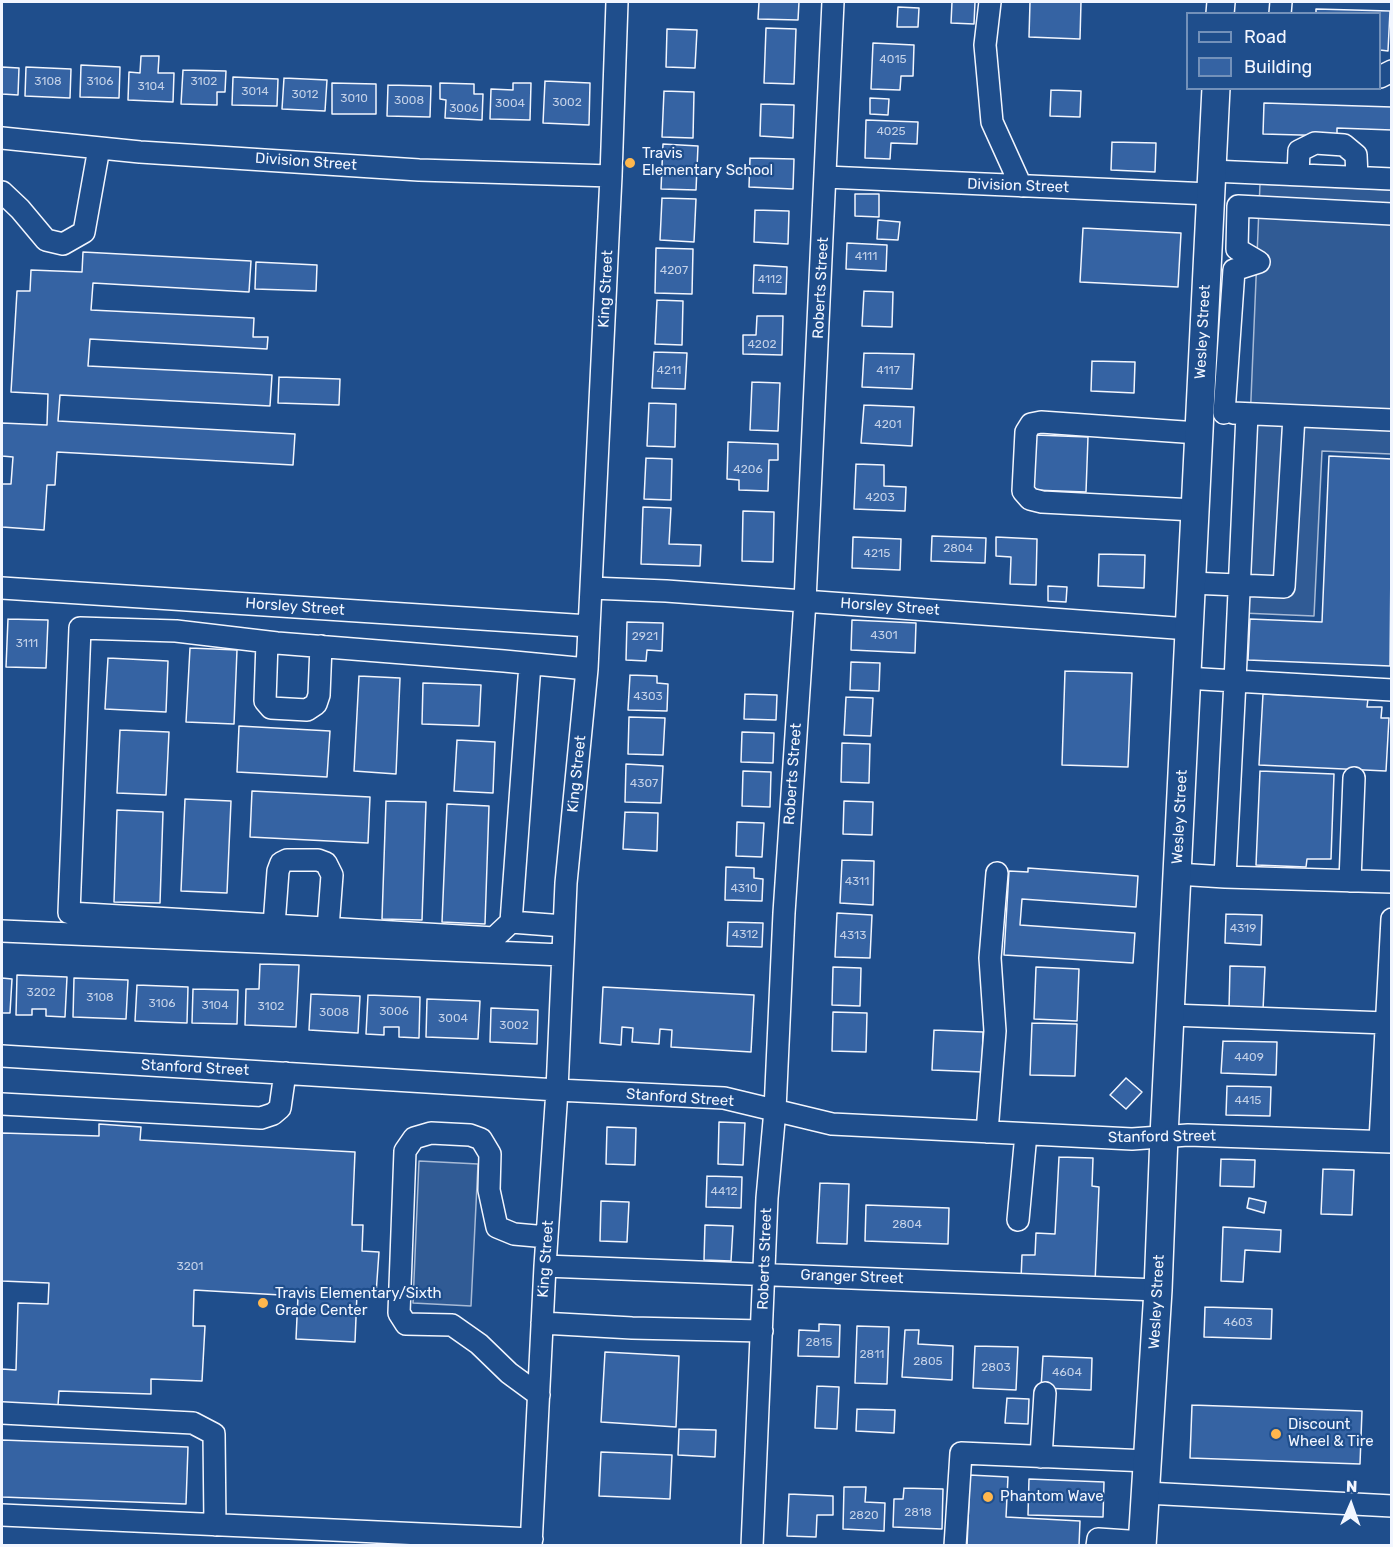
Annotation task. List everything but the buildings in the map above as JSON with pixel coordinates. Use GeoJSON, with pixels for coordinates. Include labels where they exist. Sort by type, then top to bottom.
{"type":"FeatureCollection","features":[{"type":"Feature","properties":{"kind":"main road","name":"Wesley Street"},"geometry":{"type":"LineString","coordinates":[[1143,1544],[1158,1290],[1194,510],[1207,420],[1211,182],[1216,90]]}},
{"type":"Feature","properties":{"kind":"street","name":"King Street"},"geometry":{"type":"LineString","coordinates":[[531,1542],[545,1266],[557,1090],[562,955],[587,669],[611,176],[617,2]]}},
{"type":"Feature","properties":{"kind":"street","name":"Roberts Street"},"geometry":{"type":"LineString","coordinates":[[752,1545],[767,1198],[776,1110],[783,936],[805,601],[833,2]]}},
{"type":"Feature","properties":{"kind":"street"},"geometry":{"type":"LineString","coordinates":[[990,2],[985,45],[992,122],[1021,186]]}},
{"type":"Feature","properties":{"kind":"street","name":"Division Street"},"geometry":{"type":"LineString","coordinates":[[2,140],[419,170],[611,176]]}},
{"type":"Feature","properties":{"kind":"street"},"geometry":{"type":"LineString","coordinates":[[1298,175],[1299,151],[1315,143],[1344,145],[1356,155],[1357,177]]}},
{"type":"Feature","properties":{"kind":"street"},"geometry":{"type":"LineString","coordinates":[[2,192],[46,240],[63,244],[84,232],[99,148]]}},
{"type":"Feature","properties":{"kind":"street","name":"Division Street"},"geometry":{"type":"LineString","coordinates":[[826,177],[1021,186],[1211,182],[1298,175],[1392,179]]}},
{"type":"Feature","properties":{"kind":"street"},"geometry":{"type":"LineString","coordinates":[[1207,420],[1234,270],[1259,262],[1237,249],[1238,206],[1392,213]]}},
{"type":"Feature","properties":{"kind":"street"},"geometry":{"type":"LineString","coordinates":[[1225,877],[1238,586],[1245,509],[1247,414]]}},
{"type":"Feature","properties":{"kind":"street"},"geometry":{"type":"LineString","coordinates":[[1194,510],[1042,502],[1030,499],[1023,491],[1026,432],[1031,424],[1041,422],[1207,420],[1247,414],[1392,420]]}},
{"type":"Feature","properties":{"kind":"street"},"geometry":{"type":"LineString","coordinates":[[1191,583],[1284,587],[1294,416]]}},
{"type":"Feature","properties":{"kind":"street","name":"Horsley Street"},"geometry":{"type":"LineString","coordinates":[[2,588],[589,626]]}},
{"type":"Feature","properties":{"kind":"street","name":"Horsley Street"},"geometry":{"type":"LineString","coordinates":[[591,588],[666,591],[1189,629]]}},
{"type":"Feature","properties":{"kind":"street"},"geometry":{"type":"LineString","coordinates":[[530,664],[511,922],[494,938],[69,913],[80,628],[176,632],[267,642],[321,646],[530,664],[587,669]]}},
{"type":"Feature","properties":{"kind":"street"},"geometry":{"type":"LineString","coordinates":[[267,642],[265,701],[272,708],[307,710],[316,704],[319,695],[321,646]]}},
{"type":"Feature","properties":{"kind":"street"},"geometry":{"type":"LineString","coordinates":[[1186,678],[1392,690]]}},
{"type":"Feature","properties":{"kind":"street"},"geometry":{"type":"LineString","coordinates":[[1350,881],[1354,778]]}},
{"type":"Feature","properties":{"kind":"street"},"geometry":{"type":"LineString","coordinates":[[274,925],[278,871],[281,863],[287,860],[318,860],[326,863],[332,875],[328,928]]}},
{"type":"Feature","properties":{"kind":"street"},"geometry":{"type":"LineString","coordinates":[[987,1132],[995,1031],[990,958],[997,873]]}},
{"type":"Feature","properties":{"kind":"street"},"geometry":{"type":"LineString","coordinates":[[1177,874],[1392,882]]}},
{"type":"Feature","properties":{"kind":"street"},"geometry":{"type":"LineString","coordinates":[[1386,1141],[1386,1023],[1392,919]]}},
{"type":"Feature","properties":{"kind":"street"},"geometry":{"type":"LineString","coordinates":[[511,922],[564,926]]}},
{"type":"Feature","properties":{"kind":"street"},"geometry":{"type":"LineString","coordinates":[[2,932],[562,955]]}},
{"type":"Feature","properties":{"kind":"street"},"geometry":{"type":"LineString","coordinates":[[1171,1015],[1386,1023]]}},
{"type":"Feature","properties":{"kind":"street","name":"Stanford Street"},"geometry":{"type":"LineString","coordinates":[[2,1056],[724,1098],[832,1124],[1132,1139],[1188,1135],[1386,1141]]}},
{"type":"Feature","properties":{"kind":"street"},"geometry":{"type":"LineString","coordinates":[[2,1104],[261,1118],[273,1114],[280,1108],[285,1073]]}},
{"type":"Feature","properties":{"kind":"street"},"geometry":{"type":"LineString","coordinates":[[539,1395],[509,1373],[479,1344],[452,1325],[406,1324],[399,1312],[405,1151],[414,1138],[431,1133],[470,1135],[481,1139],[490,1154],[489,1190],[497,1227],[514,1234],[547,1237]]}},
{"type":"Feature","properties":{"kind":"street"},"geometry":{"type":"LineString","coordinates":[[1018,1220],[1026,1134]]}},
{"type":"Feature","properties":{"kind":"street","name":"Granger Street"},"geometry":{"type":"LineString","coordinates":[[545,1266],[1158,1290]]}},
{"type":"Feature","properties":{"kind":"street"},"geometry":{"type":"LineString","coordinates":[[542,1323],[632,1328],[762,1330]]}},
{"type":"Feature","properties":{"kind":"street"},"geometry":{"type":"LineString","coordinates":[[1041,1457],[1045,1393]]}},
{"type":"Feature","properties":{"kind":"street"},"geometry":{"type":"LineString","coordinates":[[2,1413],[193,1423],[214,1434],[215,1525]]}},
{"type":"Feature","properties":{"kind":"street"},"geometry":{"type":"LineString","coordinates":[[955,1545],[961,1453],[1148,1461]]}},
{"type":"Feature","properties":{"kind":"street"},"geometry":{"type":"LineString","coordinates":[[1146,1493],[1392,1506]]}},
{"type":"Feature","properties":{"kind":"street"},"geometry":{"type":"LineString","coordinates":[[2,1515],[531,1542]]}},
{"type":"Feature","properties":{"kind":"street"},"geometry":{"type":"LineString","coordinates":[[1097,1545],[1098,1539],[1143,1544]]}},
{"type":"Feature","properties":{"kind":"shaded area"},"geometry":{"type":"Polygon","coordinates":[[[1260,184],[1391,190],[1391,454],[1322,451],[1314,616],[1242,613],[1260,184]]]}},
{"type":"Feature","properties":{"kind":"shaded area"},"geometry":{"type":"Polygon","coordinates":[[[419,1161],[478,1164],[471,1306],[413,1303],[419,1161]]]}},
{"type":"Feature","properties":{"kind":"place","name":"Travis Elementary School"},"geometry":{"type":"Point","coordinates":[630,163]}},
{"type":"Feature","properties":{"kind":"place","name":"Travis Elementary/Sixth Grade Center"},"geometry":{"type":"Point","coordinates":[263,1303]}},
{"type":"Feature","properties":{"kind":"place","name":"Discount Wheel & Tire"},"geometry":{"type":"Point","coordinates":[1276,1434]}},
{"type":"Feature","properties":{"kind":"place","name":"Phantom Wave"},"geometry":{"type":"Point","coordinates":[988,1497]}}]}
